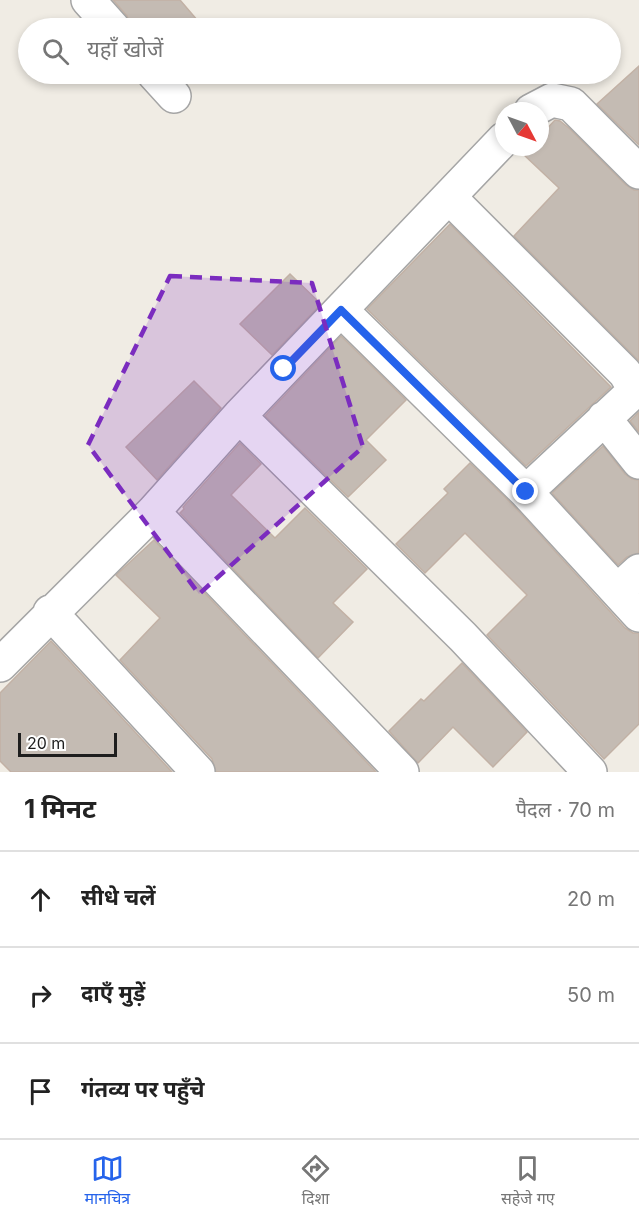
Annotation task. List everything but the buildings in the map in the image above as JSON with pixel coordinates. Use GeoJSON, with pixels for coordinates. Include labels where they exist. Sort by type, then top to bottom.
{"type":"FeatureCollection","features":[{"type":"Feature","properties":{"kind":"street"},"geometry":{"type":"LineString","coordinates":[[88,0],[104,18]]}},
{"type":"Feature","properties":{"kind":"street"},"geometry":{"type":"LineString","coordinates":[[548,102],[552,100],[571,104],[639,172]]}},
{"type":"Feature","properties":{"kind":"street"},"geometry":{"type":"LineString","coordinates":[[0,665],[50,612],[153,512],[239,416],[495,149]]}},
{"type":"Feature","properties":{"kind":"street"},"geometry":{"type":"LineString","coordinates":[[449,198],[625,373],[631,383],[631,394],[526,492]]}},
{"type":"Feature","properties":{"kind":"street"},"geometry":{"type":"LineString","coordinates":[[341,310],[526,492],[628,581],[639,615]]}},
{"type":"Feature","properties":{"kind":"street"},"geometry":{"type":"LineString","coordinates":[[239,416],[463,637],[590,772]]}},
{"type":"Feature","properties":{"kind":"street"},"geometry":{"type":"LineString","coordinates":[[604,418],[639,462]]}},
{"type":"Feature","properties":{"kind":"street"},"geometry":{"type":"LineString","coordinates":[[153,512],[402,772]]}},
{"type":"Feature","properties":{"kind":"street"},"geometry":{"type":"LineString","coordinates":[[50,612],[198,772]]}},
{"type":"Feature","properties":{"kind":"highlighted area"},"geometry":{"type":"Polygon","coordinates":[[[170,276],[312,283],[363,447],[199,594],[88,445],[170,276]]]}},
{"type":"Feature","properties":{"kind":"route"},"geometry":{"type":"LineString","coordinates":[[284,369],[341,310],[526,492]]}}]}
